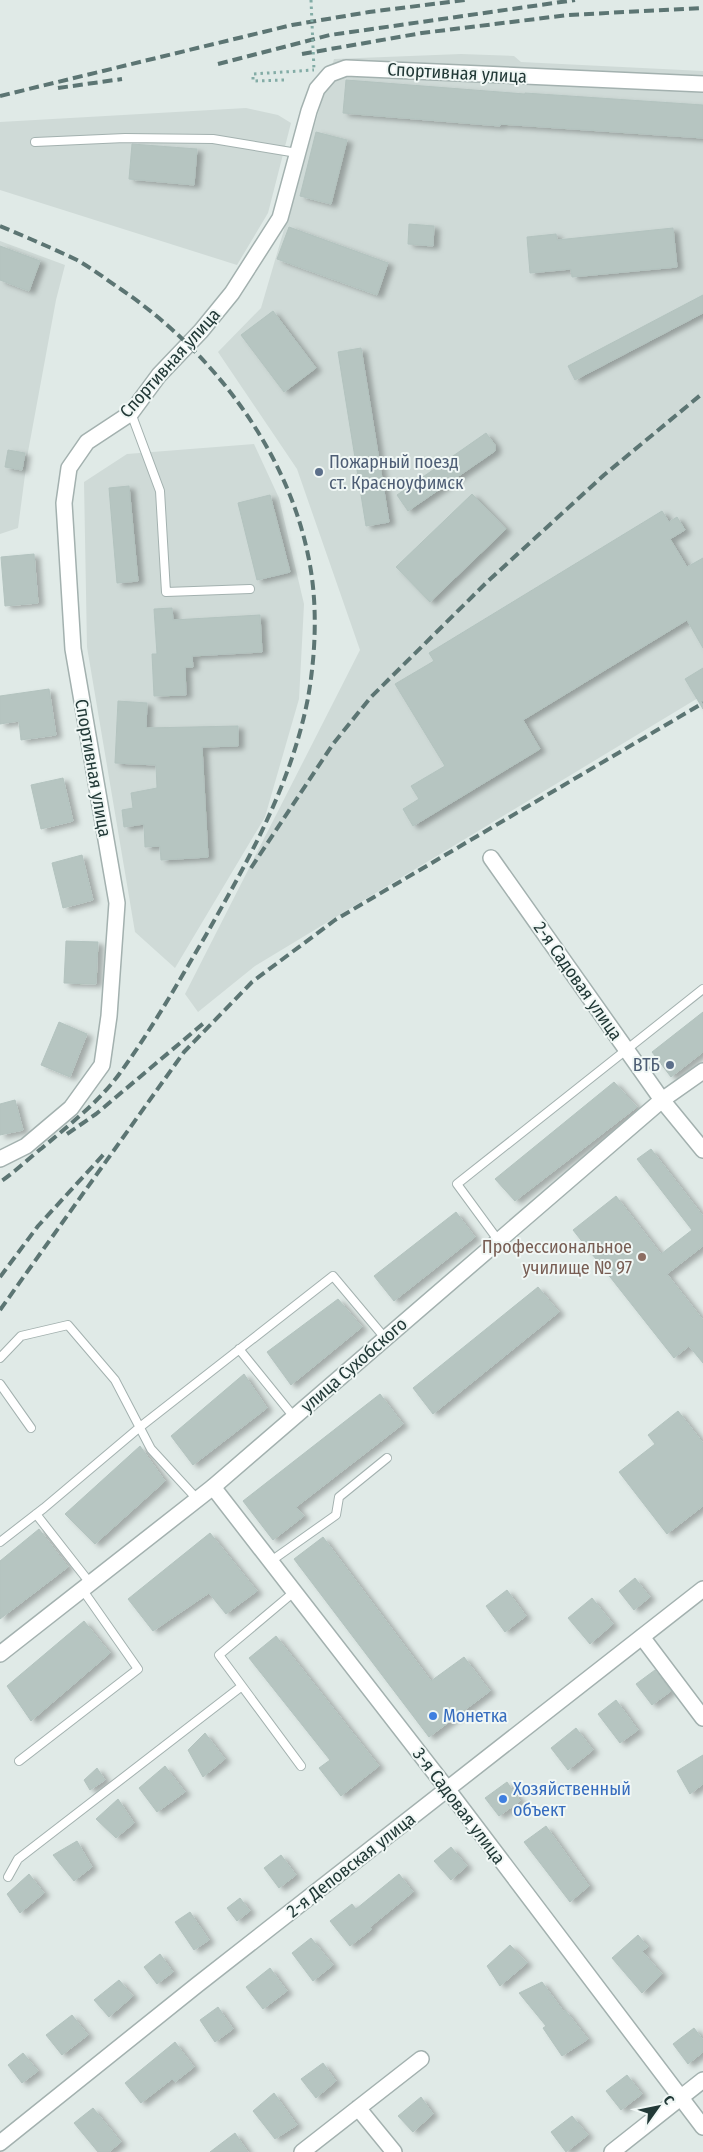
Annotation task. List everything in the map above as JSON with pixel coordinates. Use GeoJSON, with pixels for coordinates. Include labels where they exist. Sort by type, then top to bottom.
{"type":"FeatureCollection","features":[{"type":"Feature","properties":{"kind":"street","name":"Спортивная улица"},"geometry":{"type":"LineString","coordinates":[[0,1159],[26,1146],[71,1108],[102,1065],[109,1016],[117,903],[73,649],[64,503],[69,468],[87,442],[131,413],[159,375],[201,331],[232,294],[260,252],[280,218],[317,88],[330,74],[346,68],[703,84]]}},
{"type":"Feature","properties":{"kind":"street","name":"2-я Садовая улица"},"geometry":{"type":"LineString","coordinates":[[491,858],[662,1100],[703,1150]]}},
{"type":"Feature","properties":{"kind":"street","name":"улица Сухобского"},"geometry":{"type":"LineString","coordinates":[[0,1654],[213,1487],[662,1100],[703,1071]]}},
{"type":"Feature","properties":{"kind":"street","name":"3-я Садовая улица"},"geometry":{"type":"LineString","coordinates":[[213,1487],[448,1790],[703,2127]]}},
{"type":"Feature","properties":{"kind":"street","name":"2-я Деповская улица"},"geometry":{"type":"LineString","coordinates":[[0,2143],[197,1985],[703,1589]]}},
{"type":"Feature","properties":{"kind":"street"},"geometry":{"type":"LineString","coordinates":[[642,1637],[703,1718]]}},
{"type":"Feature","properties":{"kind":"street"},"geometry":{"type":"LineString","coordinates":[[302,2152],[421,2059]]}},
{"type":"Feature","properties":{"kind":"street"},"geometry":{"type":"LineString","coordinates":[[612,2152],[703,2080]]}},
{"type":"Feature","properties":{"kind":"street"},"geometry":{"type":"LineString","coordinates":[[358,2108],[394,2152]]}},
{"type":"Feature","properties":{"kind":"lane"},"geometry":{"type":"LineString","coordinates":[[36,142],[125,138],[213,139],[297,153]]}},
{"type":"Feature","properties":{"kind":"lane"},"geometry":{"type":"LineString","coordinates":[[131,413],[160,491],[166,592],[250,589]]}},
{"type":"Feature","properties":{"kind":"lane"},"geometry":{"type":"LineString","coordinates":[[498,1240],[457,1184],[703,989]]}},
{"type":"Feature","properties":{"kind":"lane"},"geometry":{"type":"LineString","coordinates":[[0,1542],[140,1427],[333,1276],[385,1338]]}},
{"type":"Feature","properties":{"kind":"lane"},"geometry":{"type":"LineString","coordinates":[[0,1358],[21,1336],[68,1325],[116,1380],[151,1449],[197,1499]]}},
{"type":"Feature","properties":{"kind":"lane"},"geometry":{"type":"LineString","coordinates":[[239,1349],[294,1417]]}},
{"type":"Feature","properties":{"kind":"lane"},"geometry":{"type":"LineString","coordinates":[[0,1384],[31,1428]]}},
{"type":"Feature","properties":{"kind":"lane"},"geometry":{"type":"LineString","coordinates":[[271,1561],[336,1515],[339,1497],[387,1458]]}},
{"type":"Feature","properties":{"kind":"lane"},"geometry":{"type":"LineString","coordinates":[[19,1761],[138,1669],[86,1586],[36,1514]]}},
{"type":"Feature","properties":{"kind":"lane"},"geometry":{"type":"LineString","coordinates":[[294,1592],[219,1655],[301,1766]]}},
{"type":"Feature","properties":{"kind":"lane"},"geometry":{"type":"LineString","coordinates":[[8,1877],[18,1859],[242,1686]]}},
{"type":"Feature","properties":{"kind":"path"},"geometry":{"type":"LineString","coordinates":[[284,80],[253,81],[253,74],[314,70],[311,0]]}},
{"type":"Feature","properties":{"kind":"shaded area"},"geometry":{"type":"Polygon","coordinates":[[[461,54],[514,56],[521,62],[703,71],[703,695],[255,966],[198,1012],[185,994],[360,650],[297,469],[218,352],[261,308],[334,59],[461,54]]]}},
{"type":"Feature","properties":{"kind":"shaded area"},"geometry":{"type":"Polygon","coordinates":[[[246,108],[278,115],[291,123],[268,213],[237,265],[0,190],[0,122],[246,108]]]}},
{"type":"Feature","properties":{"kind":"shaded area"},"geometry":{"type":"Polygon","coordinates":[[[0,241],[65,265],[56,300],[28,452],[18,528],[0,534],[0,241]]]}},
{"type":"Feature","properties":{"kind":"shaded area"},"geometry":{"type":"Polygon","coordinates":[[[254,444],[279,498],[304,604],[299,699],[265,817],[175,968],[135,932],[87,647],[84,482],[127,454],[254,444]]]}},
{"type":"Feature","properties":{"kind":"building"},"geometry":{"type":"Polygon","coordinates":[[[346,80],[703,105],[703,138],[500,124],[500,126],[343,113],[346,80]]]}},
{"type":"Feature","properties":{"kind":"building"},"geometry":{"type":"Polygon","coordinates":[[[316,132],[347,140],[331,204],[300,196],[316,132]]]}},
{"type":"Feature","properties":{"kind":"building"},"geometry":{"type":"Polygon","coordinates":[[[132,144],[197,149],[194,185],[129,179],[132,144]]]}},
{"type":"Feature","properties":{"kind":"building"},"geometry":{"type":"Polygon","coordinates":[[[409,224],[434,226],[433,246],[408,244],[409,224]]]}},
{"type":"Feature","properties":{"kind":"building"},"geometry":{"type":"Polygon","coordinates":[[[289,227],[388,263],[377,295],[277,259],[289,227]]]}},
{"type":"Feature","properties":{"kind":"building"},"geometry":{"type":"Polygon","coordinates":[[[673,228],[677,267],[572,277],[571,269],[530,273],[527,237],[556,234],[557,240],[673,228]]]}},
{"type":"Feature","properties":{"kind":"building"},"geometry":{"type":"Polygon","coordinates":[[[0,246],[40,261],[29,291],[0,280],[0,246]]]}},
{"type":"Feature","properties":{"kind":"building"},"geometry":{"type":"Polygon","coordinates":[[[703,295],[703,313],[575,380],[568,366],[703,295]]]}},
{"type":"Feature","properties":{"kind":"building"},"geometry":{"type":"Polygon","coordinates":[[[273,311],[316,368],[284,392],[241,335],[273,311]]]}},
{"type":"Feature","properties":{"kind":"building"},"geometry":{"type":"Polygon","coordinates":[[[361,348],[389,522],[366,526],[338,352],[361,348]]]}},
{"type":"Feature","properties":{"kind":"building"},"geometry":{"type":"Polygon","coordinates":[[[486,433],[495,445],[495,451],[408,511],[397,495],[486,433]]]}},
{"type":"Feature","properties":{"kind":"building"},"geometry":{"type":"Polygon","coordinates":[[[8,450],[25,453],[22,470],[5,467],[8,450]]]}},
{"type":"Feature","properties":{"kind":"building"},"geometry":{"type":"Polygon","coordinates":[[[129,486],[138,581],[117,583],[109,488],[129,486]]]}},
{"type":"Feature","properties":{"kind":"building"},"geometry":{"type":"Polygon","coordinates":[[[472,494],[506,529],[430,602],[396,567],[472,494]]]}},
{"type":"Feature","properties":{"kind":"building"},"geometry":{"type":"Polygon","coordinates":[[[270,495],[290,572],[257,580],[238,503],[270,495]]]}},
{"type":"Feature","properties":{"kind":"building"},"geometry":{"type":"Polygon","coordinates":[[[662,511],[669,522],[677,517],[685,530],[670,539],[687,567],[703,558],[703,648],[687,620],[523,720],[540,749],[413,826],[403,809],[419,799],[411,786],[445,766],[395,684],[434,661],[429,653],[662,511]]]}},
{"type":"Feature","properties":{"kind":"building"},"geometry":{"type":"Polygon","coordinates":[[[34,554],[38,603],[5,606],[1,557],[34,554]]]}},
{"type":"Feature","properties":{"kind":"building"},"geometry":{"type":"Polygon","coordinates":[[[172,608],[173,620],[260,615],[262,652],[192,656],[193,667],[185,667],[186,695],[154,696],[152,654],[157,654],[154,609],[172,608]]]}},
{"type":"Feature","properties":{"kind":"building"},"geometry":{"type":"Polygon","coordinates":[[[703,668],[703,709],[685,679],[703,668]]]}},
{"type":"Feature","properties":{"kind":"building"},"geometry":{"type":"Polygon","coordinates":[[[49,689],[56,735],[21,740],[19,721],[0,724],[0,696],[49,689]]]}},
{"type":"Feature","properties":{"kind":"building"},"geometry":{"type":"Polygon","coordinates":[[[118,701],[147,703],[146,728],[238,726],[238,746],[202,747],[208,857],[161,860],[160,846],[145,847],[144,824],[124,827],[122,810],[133,808],[131,793],[157,788],[156,765],[115,763],[118,701]]]}},
{"type":"Feature","properties":{"kind":"building"},"geometry":{"type":"Polygon","coordinates":[[[63,778],[73,821],[41,829],[31,785],[63,778]]]}},
{"type":"Feature","properties":{"kind":"building"},"geometry":{"type":"Polygon","coordinates":[[[82,855],[93,900],[63,908],[52,863],[82,855]]]}},
{"type":"Feature","properties":{"kind":"building"},"geometry":{"type":"Polygon","coordinates":[[[66,941],[98,942],[96,984],[64,983],[66,941]]]}},
{"type":"Feature","properties":{"kind":"building"},"geometry":{"type":"Polygon","coordinates":[[[703,1012],[703,1052],[671,1077],[652,1052],[703,1012]]]}},
{"type":"Feature","properties":{"kind":"building"},"geometry":{"type":"Polygon","coordinates":[[[59,1022],[87,1034],[70,1077],[41,1065],[59,1022]]]}},
{"type":"Feature","properties":{"kind":"building"},"geometry":{"type":"Polygon","coordinates":[[[614,1082],[637,1107],[515,1201],[495,1179],[614,1082]]]}},
{"type":"Feature","properties":{"kind":"building"},"geometry":{"type":"Polygon","coordinates":[[[15,1100],[23,1130],[0,1135],[0,1104],[15,1100]]]}},
{"type":"Feature","properties":{"kind":"building","name":"Профессиональное училище № 97"},"geometry":{"type":"Polygon","coordinates":[[[651,1149],[703,1216],[703,1246],[667,1274],[703,1320],[703,1363],[689,1346],[674,1358],[573,1230],[616,1196],[661,1254],[692,1230],[637,1159],[651,1149]]]}},
{"type":"Feature","properties":{"kind":"building"},"geometry":{"type":"Polygon","coordinates":[[[456,1212],[475,1237],[394,1301],[374,1276],[456,1212]]]}},
{"type":"Feature","properties":{"kind":"building"},"geometry":{"type":"Polygon","coordinates":[[[538,1287],[559,1312],[433,1414],[413,1388],[538,1287]]]}},
{"type":"Feature","properties":{"kind":"building"},"geometry":{"type":"Polygon","coordinates":[[[338,1299],[362,1327],[291,1385],[267,1352],[338,1299]]]}},
{"type":"Feature","properties":{"kind":"building"},"geometry":{"type":"Polygon","coordinates":[[[244,1374],[267,1408],[193,1465],[171,1436],[244,1374]]]}},
{"type":"Feature","properties":{"kind":"building"},"geometry":{"type":"Polygon","coordinates":[[[380,1394],[403,1424],[296,1507],[304,1516],[273,1540],[243,1501],[380,1394]]]}},
{"type":"Feature","properties":{"kind":"building"},"geometry":{"type":"Polygon","coordinates":[[[678,1411],[703,1443],[703,1506],[667,1534],[619,1472],[655,1444],[648,1435],[678,1411]]]}},
{"type":"Feature","properties":{"kind":"building"},"geometry":{"type":"Polygon","coordinates":[[[140,1446],[165,1481],[95,1544],[65,1514],[140,1446]]]}},
{"type":"Feature","properties":{"kind":"building"},"geometry":{"type":"Polygon","coordinates":[[[39,1529],[68,1567],[0,1619],[0,1561],[39,1529]]]}},
{"type":"Feature","properties":{"kind":"building"},"geometry":{"type":"Polygon","coordinates":[[[210,1533],[257,1591],[226,1614],[209,1593],[153,1631],[128,1599],[210,1533]]]}},
{"type":"Feature","properties":{"kind":"building"},"geometry":{"type":"Polygon","coordinates":[[[323,1537],[431,1681],[464,1657],[490,1691],[429,1737],[294,1559],[323,1537]]]}},
{"type":"Feature","properties":{"kind":"building"},"geometry":{"type":"Polygon","coordinates":[[[635,1578],[650,1597],[634,1610],[619,1591],[635,1578]]]}},
{"type":"Feature","properties":{"kind":"building"},"geometry":{"type":"Polygon","coordinates":[[[507,1590],[526,1616],[505,1632],[486,1606],[507,1590]]]}},
{"type":"Feature","properties":{"kind":"building"},"geometry":{"type":"Polygon","coordinates":[[[592,1598],[613,1624],[590,1644],[568,1618],[592,1598]]]}},
{"type":"Feature","properties":{"kind":"building"},"geometry":{"type":"Polygon","coordinates":[[[84,1621],[110,1653],[31,1721],[7,1686],[84,1621]]]}},
{"type":"Feature","properties":{"kind":"building"},"geometry":{"type":"Polygon","coordinates":[[[276,1636],[379,1766],[341,1796],[319,1768],[330,1760],[249,1658],[276,1636]]]}},
{"type":"Feature","properties":{"kind":"building"},"geometry":{"type":"Polygon","coordinates":[[[655,1670],[671,1691],[652,1705],[636,1684],[655,1670]]]}},
{"type":"Feature","properties":{"kind":"building"},"geometry":{"type":"Polygon","coordinates":[[[616,1700],[638,1730],[620,1743],[598,1714],[616,1700]]]}},
{"type":"Feature","properties":{"kind":"building"},"geometry":{"type":"Polygon","coordinates":[[[576,1728],[593,1750],[568,1770],[551,1748],[576,1728]]]}},
{"type":"Feature","properties":{"kind":"building"},"geometry":{"type":"Polygon","coordinates":[[[205,1733],[225,1759],[203,1777],[188,1750],[205,1733]]]}},
{"type":"Feature","properties":{"kind":"building"},"geometry":{"type":"Polygon","coordinates":[[[703,1755],[703,1784],[690,1794],[677,1771],[703,1755]]]}},
{"type":"Feature","properties":{"kind":"building"},"geometry":{"type":"Polygon","coordinates":[[[165,1766],[185,1792],[157,1812],[139,1788],[165,1766]]]}},
{"type":"Feature","properties":{"kind":"building"},"geometry":{"type":"Polygon","coordinates":[[[97,1768],[105,1780],[90,1790],[84,1780],[97,1768]]]}},
{"type":"Feature","properties":{"kind":"building","name":"Хозяйственный объект"},"geometry":{"type":"Polygon","coordinates":[[[507,1782],[520,1801],[499,1816],[485,1798],[507,1782]]]}},
{"type":"Feature","properties":{"kind":"building"},"geometry":{"type":"Polygon","coordinates":[[[118,1799],[134,1823],[116,1838],[96,1819],[118,1799]]]}},
{"type":"Feature","properties":{"kind":"building"},"geometry":{"type":"Polygon","coordinates":[[[546,1826],[589,1886],[570,1902],[524,1842],[546,1826]]]}},
{"type":"Feature","properties":{"kind":"building"},"geometry":{"type":"Polygon","coordinates":[[[77,1841],[92,1867],[74,1881],[53,1855],[77,1841]]]}},
{"type":"Feature","properties":{"kind":"building"},"geometry":{"type":"Polygon","coordinates":[[[451,1847],[467,1866],[451,1880],[434,1861],[451,1847]]]}},
{"type":"Feature","properties":{"kind":"building"},"geometry":{"type":"Polygon","coordinates":[[[281,1855],[296,1875],[279,1888],[264,1868],[281,1855]]]}},
{"type":"Feature","properties":{"kind":"building"},"geometry":{"type":"Polygon","coordinates":[[[29,1874],[44,1893],[20,1913],[7,1894],[29,1874]]]}},
{"type":"Feature","properties":{"kind":"building"},"geometry":{"type":"Polygon","coordinates":[[[399,1874],[413,1892],[350,1946],[330,1921],[352,1904],[356,1909],[399,1874]]]}},
{"type":"Feature","properties":{"kind":"building"},"geometry":{"type":"Polygon","coordinates":[[[240,1898],[250,1911],[237,1921],[227,1908],[240,1898]]]}},
{"type":"Feature","properties":{"kind":"building"},"geometry":{"type":"Polygon","coordinates":[[[190,1912],[209,1940],[194,1950],[175,1922],[190,1912]]]}},
{"type":"Feature","properties":{"kind":"building"},"geometry":{"type":"Polygon","coordinates":[[[638,1935],[648,1947],[642,1951],[662,1974],[642,1993],[612,1958],[638,1935]]]}},
{"type":"Feature","properties":{"kind":"building"},"geometry":{"type":"Polygon","coordinates":[[[311,1938],[333,1965],[313,1981],[292,1953],[311,1938]]]}},
{"type":"Feature","properties":{"kind":"building"},"geometry":{"type":"Polygon","coordinates":[[[510,1945],[527,1963],[500,1986],[487,1966],[510,1945]]]}},
{"type":"Feature","properties":{"kind":"building"},"geometry":{"type":"Polygon","coordinates":[[[160,1954],[173,1972],[157,1984],[144,1967],[160,1954]]]}},
{"type":"Feature","properties":{"kind":"building"},"geometry":{"type":"Polygon","coordinates":[[[270,1968],[287,1991],[263,2009],[246,1987],[270,1968]]]}},
{"type":"Feature","properties":{"kind":"building"},"geometry":{"type":"Polygon","coordinates":[[[119,1980],[133,1996],[109,2017],[94,2000],[119,1980]]]}},
{"type":"Feature","properties":{"kind":"building"},"geometry":{"type":"Polygon","coordinates":[[[542,1982],[564,2012],[565,2010],[588,2039],[562,2056],[543,2028],[546,2026],[519,1993],[542,1982]]]}},
{"type":"Feature","properties":{"kind":"building"},"geometry":{"type":"Polygon","coordinates":[[[218,2007],[233,2029],[215,2042],[200,2020],[218,2007]]]}},
{"type":"Feature","properties":{"kind":"building"},"geometry":{"type":"Polygon","coordinates":[[[72,2015],[88,2035],[62,2055],[46,2035],[72,2015]]]}},
{"type":"Feature","properties":{"kind":"building"},"geometry":{"type":"Polygon","coordinates":[[[694,2028],[703,2040],[703,2052],[688,2064],[673,2044],[694,2028]]]}},
{"type":"Feature","properties":{"kind":"building"},"geometry":{"type":"Polygon","coordinates":[[[175,2042],[194,2067],[175,2082],[172,2079],[141,2103],[125,2083],[175,2042]]]}},
{"type":"Feature","properties":{"kind":"building"},"geometry":{"type":"Polygon","coordinates":[[[23,2053],[38,2071],[22,2083],[8,2065],[23,2053]]]}},
{"type":"Feature","properties":{"kind":"building"},"geometry":{"type":"Polygon","coordinates":[[[323,2063],[336,2081],[316,2098],[301,2079],[323,2063]]]}},
{"type":"Feature","properties":{"kind":"building"},"geometry":{"type":"Polygon","coordinates":[[[627,2075],[642,2094],[621,2110],[606,2091],[627,2075]]]}},
{"type":"Feature","properties":{"kind":"building"},"geometry":{"type":"Polygon","coordinates":[[[274,2093],[297,2125],[275,2139],[253,2111],[274,2093]]]}},
{"type":"Feature","properties":{"kind":"building"},"geometry":{"type":"Polygon","coordinates":[[[421,2097],[433,2114],[413,2132],[398,2116],[421,2097]]]}},
{"type":"Feature","properties":{"kind":"building"},"geometry":{"type":"Polygon","coordinates":[[[93,2108],[121,2142],[109,2152],[98,2152],[74,2123],[93,2108]]]}},
{"type":"Feature","properties":{"kind":"building"},"geometry":{"type":"Polygon","coordinates":[[[572,2116],[588,2135],[566,2152],[551,2132],[572,2116]]]}},
{"type":"Feature","properties":{"kind":"building"},"geometry":{"type":"Polygon","coordinates":[[[235,2133],[248,2152],[210,2152],[235,2133]]]}},
{"type":"Feature","properties":{"kind":"railway"},"geometry":{"type":"LineString","coordinates":[[0,96],[292,25],[369,12],[465,0]]}},
{"type":"Feature","properties":{"kind":"railway"},"geometry":{"type":"LineString","coordinates":[[218,64],[330,35],[575,0]]}},
{"type":"Feature","properties":{"kind":"railway"},"geometry":{"type":"LineString","coordinates":[[302,54],[422,33],[568,15],[703,8]]}},
{"type":"Feature","properties":{"kind":"railway"},"geometry":{"type":"LineString","coordinates":[[58,88],[122,79]]}},
{"type":"Feature","properties":{"kind":"railway"},"geometry":{"type":"LineString","coordinates":[[0,226],[77,260],[122,290],[186,342],[214,372],[240,405],[263,440],[282,477],[297,515],[308,555],[315,608],[313,663],[308,698],[300,730],[280,791],[238,878],[154,1022],[112,1084],[73,1122],[0,1182]]}},
{"type":"Feature","properties":{"kind":"railway"},"geometry":{"type":"LineString","coordinates":[[251,868],[333,744],[371,697],[487,582],[604,475],[703,393]]}},
{"type":"Feature","properties":{"kind":"railway"},"geometry":{"type":"LineString","coordinates":[[0,1310],[184,1052],[252,982],[335,920],[703,703]]}},
{"type":"Feature","properties":{"kind":"railway"},"geometry":{"type":"LineString","coordinates":[[67,1134],[96,1114],[205,1022]]}},
{"type":"Feature","properties":{"kind":"railway"},"geometry":{"type":"LineString","coordinates":[[0,1277],[38,1226],[104,1154]]}},
{"type":"Feature","properties":{"kind":"place","name":"Пожарный поезд ст. Красноуфимск"},"geometry":{"type":"Point","coordinates":[319,472]}},
{"type":"Feature","properties":{"kind":"place","name":"ВТБ"},"geometry":{"type":"Point","coordinates":[670,1065]}},
{"type":"Feature","properties":{"kind":"place","name":"Профессиональное училище № 97"},"geometry":{"type":"Point","coordinates":[642,1257]}},
{"type":"Feature","properties":{"kind":"place","name":"Монетка"},"geometry":{"type":"Point","coordinates":[433,1716]}},
{"type":"Feature","properties":{"kind":"place","name":"Хозяйственный объект"},"geometry":{"type":"Point","coordinates":[503,1799]}}]}
